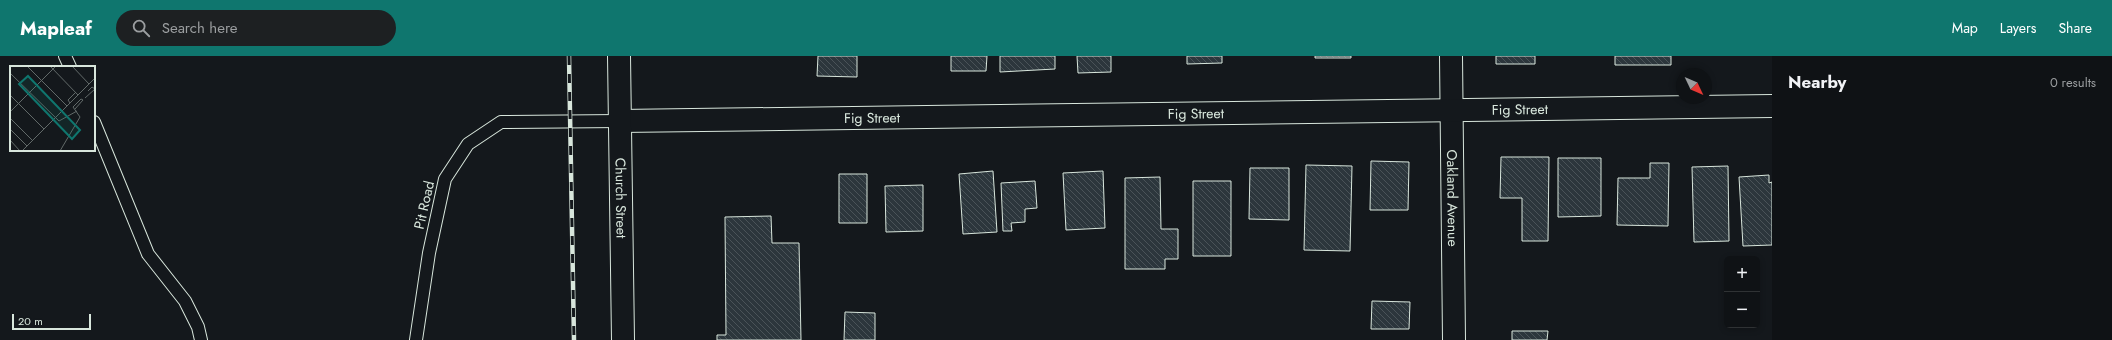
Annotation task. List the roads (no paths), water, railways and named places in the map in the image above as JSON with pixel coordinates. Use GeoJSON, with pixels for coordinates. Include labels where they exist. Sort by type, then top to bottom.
{"type":"FeatureCollection","features":[{"type":"Feature","properties":{"kind":"street","name":"Church Street"},"geometry":{"type":"LineString","coordinates":[[619,56],[623,340]]}},
{"type":"Feature","properties":{"kind":"street","name":"Oakland Avenue"},"geometry":{"type":"LineString","coordinates":[[1451,56],[1454,340]]}},
{"type":"Feature","properties":{"kind":"street","name":"Fig Street"},"geometry":{"type":"LineString","coordinates":[[620,121],[1772,106]]}},
{"type":"Feature","properties":{"kind":"lane"},"geometry":{"type":"LineString","coordinates":[[65,56],[70,66]]}},
{"type":"Feature","properties":{"kind":"lane","name":"Pit Road"},"geometry":{"type":"LineString","coordinates":[[416,340],[429,253],[445,179],[468,144],[501,122],[620,121]]}},
{"type":"Feature","properties":{"kind":"lane"},"geometry":{"type":"LineString","coordinates":[[95,124],[148,254],[185,301],[198,327],[201,340]]}},
{"type":"Feature","properties":{"kind":"railway"},"geometry":{"type":"LineString","coordinates":[[569,56],[574,340]]}}]}
